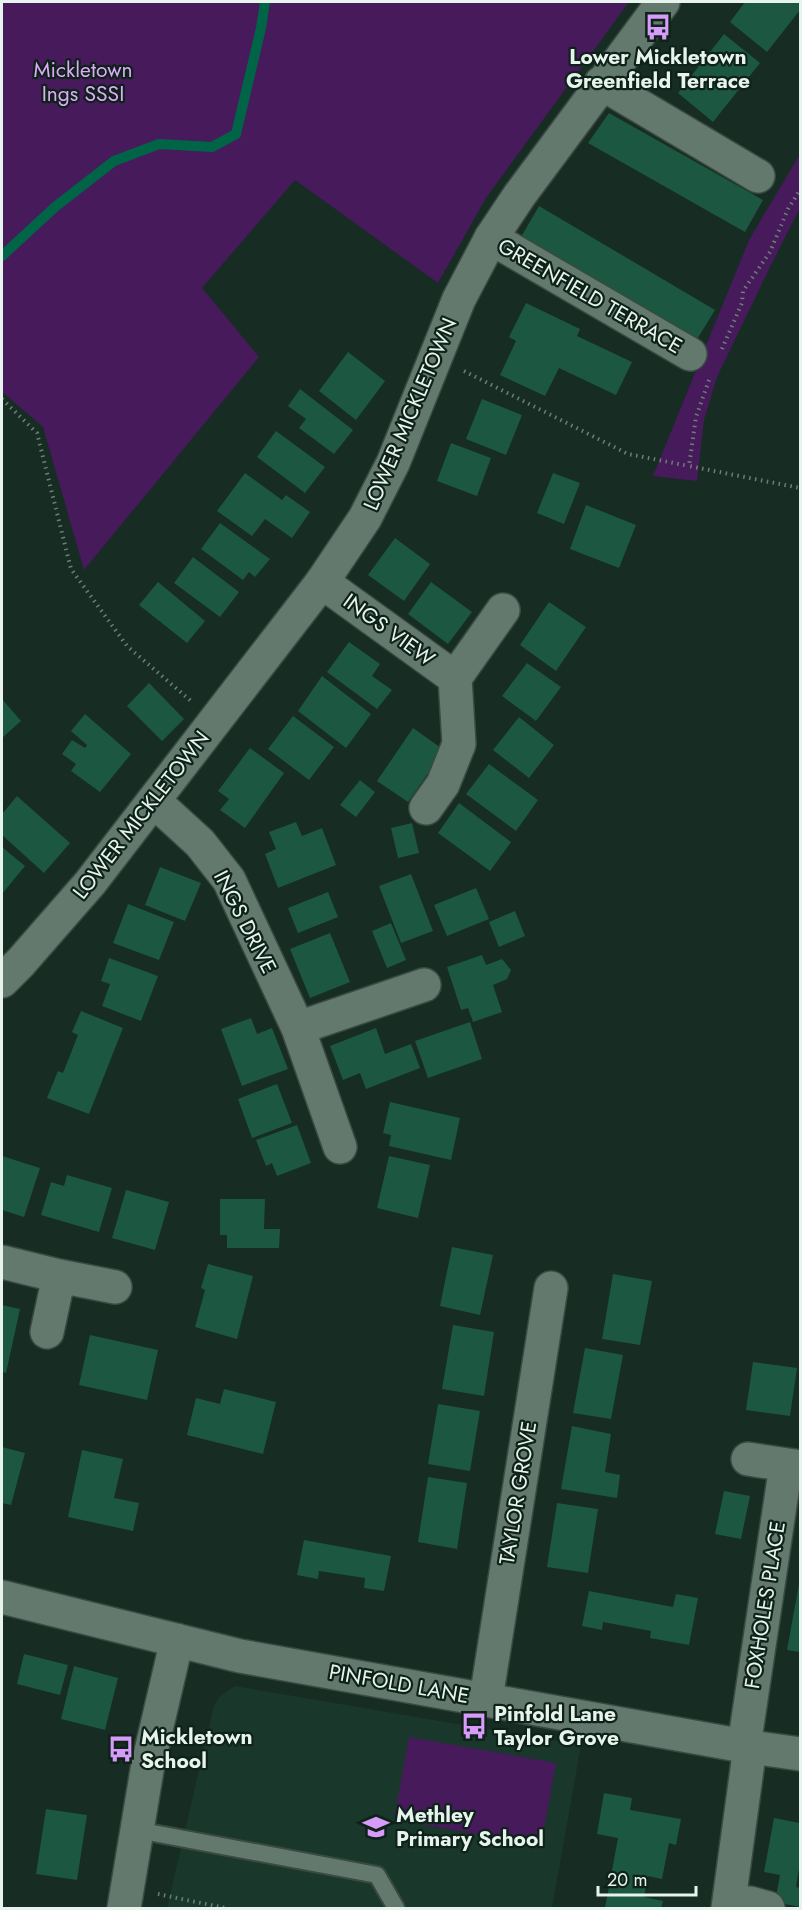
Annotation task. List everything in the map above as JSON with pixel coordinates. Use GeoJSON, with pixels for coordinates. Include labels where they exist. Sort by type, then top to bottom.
{"type":"FeatureCollection","features":[{"type":"Feature","properties":{"kind":"street","name":"LOWER MICKLETOWN"},"geometry":{"type":"LineString","coordinates":[[2,981],[90,883],[322,582],[365,518],[393,463],[459,299],[491,238],[601,83],[663,2]]}},
{"type":"Feature","properties":{"kind":"street"},"geometry":{"type":"LineString","coordinates":[[601,83],[758,176]]}},
{"type":"Feature","properties":{"kind":"street","name":"GREENFIELD TERRACE"},"geometry":{"type":"LineString","coordinates":[[491,238],[706,363]]}},
{"type":"Feature","properties":{"kind":"street","name":"INGS VIEW"},"geometry":{"type":"LineString","coordinates":[[322,582],[455,678]]}},
{"type":"Feature","properties":{"kind":"street","name":"INGS VIEW"},"geometry":{"type":"LineString","coordinates":[[426,808],[443,784],[459,744],[455,678],[502,610]]}},
{"type":"Feature","properties":{"kind":"street","name":"INGS DRIVE"},"geometry":{"type":"LineString","coordinates":[[154,801],[200,843],[229,880],[298,1028],[340,1147]]}},
{"type":"Feature","properties":{"kind":"street"},"geometry":{"type":"LineString","coordinates":[[298,1028],[423,985]]}},
{"type":"Feature","properties":{"kind":"street"},"geometry":{"type":"LineString","coordinates":[[2,1262],[115,1287]]}},
{"type":"Feature","properties":{"kind":"street"},"geometry":{"type":"LineString","coordinates":[[47,1332],[58,1276]]}},
{"type":"Feature","properties":{"kind":"street","name":"TAYLOR GROVE"},"geometry":{"type":"LineString","coordinates":[[486,1699],[551,1288]]}},
{"type":"Feature","properties":{"kind":"street","name":"FOXHOLES PLACE"},"geometry":{"type":"LineString","coordinates":[[728,1906],[747,1746],[793,1466],[748,1459]]}},
{"type":"Feature","properties":{"kind":"street","name":"PINFOLD LANE"},"geometry":{"type":"LineString","coordinates":[[2,1597],[240,1656],[801,1754]]}},
{"type":"Feature","properties":{"kind":"street"},"geometry":{"type":"LineString","coordinates":[[126,1898],[148,1764],[177,1640]]}},
{"type":"Feature","properties":{"kind":"street"},"geometry":{"type":"LineString","coordinates":[[728,1906],[750,1903],[768,1908]]}},
{"type":"Feature","properties":{"kind":"lane"},"geometry":{"type":"LineString","coordinates":[[137,1830],[377,1875],[396,1908]]}},
{"type":"Feature","properties":{"kind":"path"},"geometry":{"type":"LineString","coordinates":[[689,466],[706,363],[742,303],[743,291],[770,252],[788,208],[801,190]]}},
{"type":"Feature","properties":{"kind":"path"},"geometry":{"type":"LineString","coordinates":[[437,357],[628,454],[801,488]]}},
{"type":"Feature","properties":{"kind":"path"},"geometry":{"type":"LineString","coordinates":[[2,399],[37,432],[71,569],[127,646],[214,721]]}},
{"type":"Feature","properties":{"kind":"path"},"geometry":{"type":"LineString","coordinates":[[126,1898],[225,1908]]}},
{"type":"Feature","properties":{"kind":"shaded area","name":"Methley Primary School"},"geometry":{"type":"Polygon","coordinates":[[[235,1686],[581,1745],[552,1908],[167,1908],[214,1706],[219,1697],[235,1686]]]}},
{"type":"Feature","properties":{"kind":"green space","name":"Mickletown Ings SSSI"},"geometry":{"type":"Polygon","coordinates":[[[2,2],[629,2],[486,198],[438,283],[295,180],[202,288],[259,357],[84,570],[43,427],[2,392],[2,2]]]}},
{"type":"Feature","properties":{"kind":"green space"},"geometry":{"type":"Polygon","coordinates":[[[800,154],[800,208],[717,377],[704,420],[697,481],[653,476],[749,240],[800,154]]]}},
{"type":"Feature","properties":{"kind":"green space"},"geometry":{"type":"Polygon","coordinates":[[[409,1737],[556,1763],[541,1846],[394,1819],[409,1737]]]}},
{"type":"Feature","properties":{"kind":"building"},"geometry":{"type":"Polygon","coordinates":[[[745,2],[800,2],[800,10],[767,52],[730,22],[745,2]]]}},
{"type":"Feature","properties":{"kind":"building"},"geometry":{"type":"Polygon","coordinates":[[[724,34],[760,63],[713,122],[678,93],[724,34]]]}},
{"type":"Feature","properties":{"kind":"building"},"geometry":{"type":"Polygon","coordinates":[[[609,113],[763,200],[745,232],[588,143],[609,113]]]}},
{"type":"Feature","properties":{"kind":"building"},"geometry":{"type":"Polygon","coordinates":[[[539,206],[715,310],[696,341],[521,237],[539,206]]]}},
{"type":"Feature","properties":{"kind":"building"},"geometry":{"type":"Polygon","coordinates":[[[526,303],[580,329],[577,336],[632,362],[616,395],[559,368],[545,396],[500,375],[516,341],[509,337],[526,303]]]}},
{"type":"Feature","properties":{"kind":"building"},"geometry":{"type":"Polygon","coordinates":[[[348,352],[385,381],[356,420],[319,391],[348,352]]]}},
{"type":"Feature","properties":{"kind":"building"},"geometry":{"type":"Polygon","coordinates":[[[300,389],[353,430],[334,454],[299,428],[306,419],[288,406],[300,389]]]}},
{"type":"Feature","properties":{"kind":"building"},"geometry":{"type":"Polygon","coordinates":[[[482,399],[522,415],[506,455],[466,439],[482,399]]]}},
{"type":"Feature","properties":{"kind":"building"},"geometry":{"type":"Polygon","coordinates":[[[276,431],[325,467],[305,493],[257,457],[276,431]]]}},
{"type":"Feature","properties":{"kind":"building"},"geometry":{"type":"Polygon","coordinates":[[[451,443],[491,458],[477,496],[437,481],[451,443]]]}},
{"type":"Feature","properties":{"kind":"building"},"geometry":{"type":"Polygon","coordinates":[[[245,473],[282,500],[286,495],[310,512],[292,538],[265,519],[252,536],[217,511],[245,473]]]}},
{"type":"Feature","properties":{"kind":"building"},"geometry":{"type":"Polygon","coordinates":[[[553,473],[580,483],[564,524],[537,513],[553,473]]]}},
{"type":"Feature","properties":{"kind":"building"},"geometry":{"type":"Polygon","coordinates":[[[586,505],[636,525],[619,568],[570,549],[586,505]]]}},
{"type":"Feature","properties":{"kind":"building"},"geometry":{"type":"Polygon","coordinates":[[[220,523],[270,559],[255,577],[249,572],[243,580],[201,549],[220,523]]]}},
{"type":"Feature","properties":{"kind":"building"},"geometry":{"type":"Polygon","coordinates":[[[395,538],[430,564],[404,601],[368,575],[395,538]]]}},
{"type":"Feature","properties":{"kind":"building"},"geometry":{"type":"Polygon","coordinates":[[[193,557],[239,592],[220,617],[174,583],[193,557]]]}},
{"type":"Feature","properties":{"kind":"building"},"geometry":{"type":"Polygon","coordinates":[[[158,582],[205,621],[187,643],[139,605],[158,582]]]}},
{"type":"Feature","properties":{"kind":"building"},"geometry":{"type":"Polygon","coordinates":[[[431,582],[472,612],[448,644],[408,614],[431,582]]]}},
{"type":"Feature","properties":{"kind":"building"},"geometry":{"type":"Polygon","coordinates":[[[549,602],[586,627],[556,671],[520,645],[549,602]]]}},
{"type":"Feature","properties":{"kind":"building"},"geometry":{"type":"Polygon","coordinates":[[[349,642],[380,664],[372,676],[392,690],[377,709],[327,672],[349,642]]]}},
{"type":"Feature","properties":{"kind":"building"},"geometry":{"type":"Polygon","coordinates":[[[527,663],[561,687],[536,721],[502,696],[527,663]]]}},
{"type":"Feature","properties":{"kind":"building"},"geometry":{"type":"Polygon","coordinates":[[[322,676],[371,714],[346,748],[298,711],[322,676]]]}},
{"type":"Feature","properties":{"kind":"building"},"geometry":{"type":"Polygon","coordinates":[[[149,683],[184,719],[162,741],[127,706],[149,683]]]}},
{"type":"Feature","properties":{"kind":"building"},"geometry":{"type":"Polygon","coordinates":[[[2,699],[21,721],[2,738],[2,699]]]}},
{"type":"Feature","properties":{"kind":"building"},"geometry":{"type":"Polygon","coordinates":[[[85,714],[131,754],[100,792],[71,771],[76,764],[62,754],[72,740],[85,748],[87,745],[71,731],[85,714]]]}},
{"type":"Feature","properties":{"kind":"building"},"geometry":{"type":"Polygon","coordinates":[[[293,716],[334,747],[309,780],[268,749],[293,716]]]}},
{"type":"Feature","properties":{"kind":"building"},"geometry":{"type":"Polygon","coordinates":[[[519,717],[554,745],[529,778],[493,750],[519,717]]]}},
{"type":"Feature","properties":{"kind":"building"},"geometry":{"type":"Polygon","coordinates":[[[413,728],[444,750],[408,802],[377,781],[413,728]]]}},
{"type":"Feature","properties":{"kind":"building"},"geometry":{"type":"Polygon","coordinates":[[[250,748],[284,773],[245,828],[220,810],[229,799],[218,791],[250,748]]]}},
{"type":"Feature","properties":{"kind":"building"},"geometry":{"type":"Polygon","coordinates":[[[489,764],[538,800],[516,831],[466,794],[489,764]]]}},
{"type":"Feature","properties":{"kind":"building"},"geometry":{"type":"Polygon","coordinates":[[[360,780],[375,792],[356,817],[340,805],[360,780]]]}},
{"type":"Feature","properties":{"kind":"building"},"geometry":{"type":"Polygon","coordinates":[[[17,796],[70,843],[44,873],[2,835],[2,814],[17,796]]]}},
{"type":"Feature","properties":{"kind":"building"},"geometry":{"type":"Polygon","coordinates":[[[459,803],[511,842],[490,871],[438,833],[459,803]]]}},
{"type":"Feature","properties":{"kind":"building"},"geometry":{"type":"Polygon","coordinates":[[[296,822],[302,836],[322,828],[336,865],[278,888],[265,854],[276,849],[269,832],[296,822]]]}},
{"type":"Feature","properties":{"kind":"building"},"geometry":{"type":"Polygon","coordinates":[[[412,823],[419,853],[398,858],[391,828],[412,823]]]}},
{"type":"Feature","properties":{"kind":"building"},"geometry":{"type":"Polygon","coordinates":[[[2,847],[25,866],[2,894],[2,847]]]}},
{"type":"Feature","properties":{"kind":"building"},"geometry":{"type":"Polygon","coordinates":[[[160,867],[201,883],[185,921],[145,905],[160,867]]]}},
{"type":"Feature","properties":{"kind":"building"},"geometry":{"type":"Polygon","coordinates":[[[411,874],[433,931],[401,943],[379,886],[411,874]]]}},
{"type":"Feature","properties":{"kind":"building"},"geometry":{"type":"Polygon","coordinates":[[[476,888],[489,919],[447,936],[434,905],[476,888]]]}},
{"type":"Feature","properties":{"kind":"building"},"geometry":{"type":"Polygon","coordinates":[[[328,892],[338,917],[298,933],[288,908],[328,892]]]}},
{"type":"Feature","properties":{"kind":"building"},"geometry":{"type":"Polygon","coordinates":[[[128,904],[174,922],[159,960],[113,943],[128,904]]]}},
{"type":"Feature","properties":{"kind":"building"},"geometry":{"type":"Polygon","coordinates":[[[515,911],[525,936],[499,947],[489,922],[515,911]]]}},
{"type":"Feature","properties":{"kind":"building"},"geometry":{"type":"Polygon","coordinates":[[[391,923],[406,960],[387,968],[372,931],[391,923]]]}},
{"type":"Feature","properties":{"kind":"building"},"geometry":{"type":"Polygon","coordinates":[[[330,933],[350,982],[310,998],[290,949],[330,933]]]}},
{"type":"Feature","properties":{"kind":"building"},"geometry":{"type":"Polygon","coordinates":[[[482,955],[486,965],[502,959],[511,970],[507,979],[493,985],[502,1012],[473,1022],[468,1008],[461,1010],[447,967],[482,955]]]}},
{"type":"Feature","properties":{"kind":"building"},"geometry":{"type":"Polygon","coordinates":[[[109,958],[158,976],[141,1021],[102,1006],[110,984],[101,981],[109,958]]]}},
{"type":"Feature","properties":{"kind":"building"},"geometry":{"type":"Polygon","coordinates":[[[81,1011],[123,1028],[89,1114],[47,1098],[58,1071],[63,1073],[78,1035],[72,1032],[81,1011]]]}},
{"type":"Feature","properties":{"kind":"building"},"geometry":{"type":"Polygon","coordinates":[[[251,1018],[257,1034],[272,1028],[288,1069],[242,1086],[221,1029],[251,1018]]]}},
{"type":"Feature","properties":{"kind":"building"},"geometry":{"type":"Polygon","coordinates":[[[470,1022],[482,1059],[428,1078],[415,1041],[470,1022]]]}},
{"type":"Feature","properties":{"kind":"building"},"geometry":{"type":"Polygon","coordinates":[[[376,1028],[385,1054],[411,1044],[420,1068],[366,1089],[360,1073],[343,1080],[330,1046],[376,1028]]]}},
{"type":"Feature","properties":{"kind":"building"},"geometry":{"type":"Polygon","coordinates":[[[277,1084],[292,1123],[252,1138],[238,1099],[277,1084]]]}},
{"type":"Feature","properties":{"kind":"building"},"geometry":{"type":"Polygon","coordinates":[[[390,1102],[460,1118],[451,1160],[389,1146],[391,1135],[383,1133],[390,1102]]]}},
{"type":"Feature","properties":{"kind":"building"},"geometry":{"type":"Polygon","coordinates":[[[297,1125],[311,1163],[277,1176],[272,1163],[266,1166],[256,1140],[297,1125]]]}},
{"type":"Feature","properties":{"kind":"building"},"geometry":{"type":"Polygon","coordinates":[[[2,1156],[40,1168],[24,1217],[2,1210],[2,1156]]]}},
{"type":"Feature","properties":{"kind":"building"},"geometry":{"type":"Polygon","coordinates":[[[389,1156],[430,1165],[418,1218],[377,1208],[389,1156]]]}},
{"type":"Feature","properties":{"kind":"building"},"geometry":{"type":"Polygon","coordinates":[[[67,1175],[112,1188],[99,1232],[41,1215],[51,1182],[64,1186],[67,1175]]]}},
{"type":"Feature","properties":{"kind":"building"},"geometry":{"type":"Polygon","coordinates":[[[126,1190],[169,1202],[155,1250],[112,1238],[126,1190]]]}},
{"type":"Feature","properties":{"kind":"building"},"geometry":{"type":"Polygon","coordinates":[[[220,1199],[265,1199],[264,1229],[280,1229],[279,1248],[227,1248],[227,1235],[220,1235],[220,1199]]]}},
{"type":"Feature","properties":{"kind":"building"},"geometry":{"type":"Polygon","coordinates":[[[452,1247],[493,1255],[480,1315],[440,1306],[452,1247]]]}},
{"type":"Feature","properties":{"kind":"building"},"geometry":{"type":"Polygon","coordinates":[[[208,1264],[253,1276],[237,1339],[195,1327],[205,1290],[201,1288],[208,1264]]]}},
{"type":"Feature","properties":{"kind":"building"},"geometry":{"type":"Polygon","coordinates":[[[613,1274],[652,1281],[640,1345],[602,1339],[613,1274]]]}},
{"type":"Feature","properties":{"kind":"building"},"geometry":{"type":"Polygon","coordinates":[[[2,1305],[20,1309],[6,1373],[2,1372],[2,1305]]]}},
{"type":"Feature","properties":{"kind":"building"},"geometry":{"type":"Polygon","coordinates":[[[453,1325],[494,1332],[484,1396],[442,1389],[453,1325]]]}},
{"type":"Feature","properties":{"kind":"building"},"geometry":{"type":"Polygon","coordinates":[[[90,1335],[158,1350],[147,1400],[79,1385],[90,1335]]]}},
{"type":"Feature","properties":{"kind":"building"},"geometry":{"type":"Polygon","coordinates":[[[585,1348],[623,1355],[611,1419],[573,1413],[585,1348]]]}},
{"type":"Feature","properties":{"kind":"building"},"geometry":{"type":"Polygon","coordinates":[[[753,1362],[797,1368],[790,1416],[746,1410],[753,1362]]]}},
{"type":"Feature","properties":{"kind":"building"},"geometry":{"type":"Polygon","coordinates":[[[224,1389],[276,1402],[263,1454],[187,1435],[196,1398],[220,1404],[224,1389]]]}},
{"type":"Feature","properties":{"kind":"building"},"geometry":{"type":"Polygon","coordinates":[[[438,1404],[480,1411],[470,1471],[428,1464],[438,1404]]]}},
{"type":"Feature","properties":{"kind":"building"},"geometry":{"type":"Polygon","coordinates":[[[572,1426],[611,1434],[605,1472],[620,1475],[617,1498],[561,1489],[572,1426]]]}},
{"type":"Feature","properties":{"kind":"building"},"geometry":{"type":"Polygon","coordinates":[[[2,1447],[25,1453],[11,1505],[2,1503],[2,1447]]]}},
{"type":"Feature","properties":{"kind":"building"},"geometry":{"type":"Polygon","coordinates":[[[82,1450],[123,1459],[114,1498],[139,1503],[133,1531],[68,1517],[82,1450]]]}},
{"type":"Feature","properties":{"kind":"building"},"geometry":{"type":"Polygon","coordinates":[[[428,1477],[467,1483],[457,1549],[418,1542],[428,1477]]]}},
{"type":"Feature","properties":{"kind":"building"},"geometry":{"type":"Polygon","coordinates":[[[724,1491],[750,1496],[741,1539],[715,1534],[724,1491]]]}},
{"type":"Feature","properties":{"kind":"building"},"geometry":{"type":"Polygon","coordinates":[[[557,1503],[598,1509],[588,1573],[547,1567],[557,1503]]]}},
{"type":"Feature","properties":{"kind":"building"},"geometry":{"type":"Polygon","coordinates":[[[304,1540],[391,1556],[384,1591],[364,1588],[365,1578],[319,1571],[318,1579],[297,1575],[304,1540]]]}},
{"type":"Feature","properties":{"kind":"building"},"geometry":{"type":"Polygon","coordinates":[[[800,1584],[800,1652],[787,1650],[800,1584]]]}},
{"type":"Feature","properties":{"kind":"building"},"geometry":{"type":"Polygon","coordinates":[[[589,1591],[673,1607],[676,1594],[698,1598],[689,1645],[650,1638],[651,1631],[603,1622],[602,1630],[582,1626],[589,1591]]]}},
{"type":"Feature","properties":{"kind":"building"},"geometry":{"type":"Polygon","coordinates":[[[24,1654],[68,1665],[60,1695],[17,1684],[24,1654]]]}},
{"type":"Feature","properties":{"kind":"building"},"geometry":{"type":"Polygon","coordinates":[[[74,1666],[118,1678],[105,1730],[61,1719],[74,1666]]]}},
{"type":"Feature","properties":{"kind":"building"},"geometry":{"type":"Polygon","coordinates":[[[604,1793],[632,1798],[630,1810],[681,1819],[676,1845],[669,1843],[662,1879],[648,1876],[644,1897],[663,1901],[661,1908],[605,1908],[618,1838],[597,1834],[604,1793]]]}},
{"type":"Feature","properties":{"kind":"building"},"geometry":{"type":"Polygon","coordinates":[[[46,1809],[87,1815],[77,1880],[36,1874],[46,1809]]]}},
{"type":"Feature","properties":{"kind":"building"},"geometry":{"type":"Polygon","coordinates":[[[774,1818],[800,1823],[800,1862],[796,1887],[800,1888],[800,1907],[775,1902],[780,1875],[764,1872],[774,1818]]]}},
{"type":"Feature","properties":{"kind":"waterway"},"geometry":{"type":"LineString","coordinates":[[2,256],[55,207],[114,161],[159,144],[212,147],[236,134],[265,2]]}},
{"type":"Feature","properties":{"kind":"place","name":"Lower Mickletown Greenfield Terrace"},"geometry":{"type":"Point","coordinates":[658,27]}},
{"type":"Feature","properties":{"kind":"place","name":"Pinfold Lane Taylor Grove"},"geometry":{"type":"Point","coordinates":[474,1726]}},
{"type":"Feature","properties":{"kind":"place","name":"Mickletown School"},"geometry":{"type":"Point","coordinates":[121,1749]}},
{"type":"Feature","properties":{"kind":"place","name":"Methley Primary School"},"geometry":{"type":"Point","coordinates":[376,1827]}}]}
